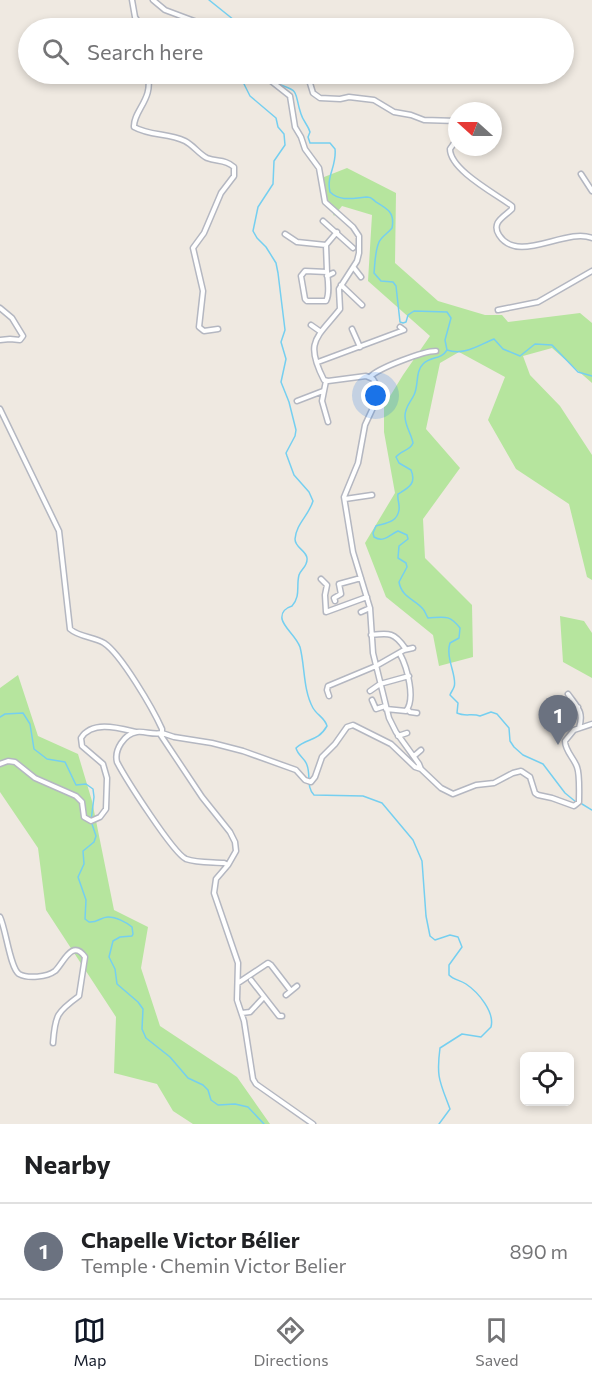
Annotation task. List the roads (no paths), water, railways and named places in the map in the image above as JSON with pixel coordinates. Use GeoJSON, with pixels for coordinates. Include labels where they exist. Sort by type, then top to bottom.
{"type":"FeatureCollection","features":[{"type":"Feature","properties":{"kind":"street"},"geometry":{"type":"LineString","coordinates":[[132,0],[136,18]]}},
{"type":"Feature","properties":{"kind":"street"},"geometry":{"type":"LineString","coordinates":[[153,0],[165,10],[186,18]]}},
{"type":"Feature","properties":{"kind":"street"},"geometry":{"type":"LineString","coordinates":[[148,84],[147,95],[134,122],[134,127],[153,135],[181,139],[205,157],[223,160],[234,167],[234,176],[221,193],[204,233],[193,248],[203,291],[199,327],[204,331],[218,329]]}},
{"type":"Feature","properties":{"kind":"street"},"geometry":{"type":"LineString","coordinates":[[274,84],[291,99],[292,118],[305,149],[319,168],[325,202],[353,227],[359,236],[359,253],[354,268],[339,290],[340,309],[314,344],[326,381],[322,402],[328,422]]}},
{"type":"Feature","properties":{"kind":"street"},"geometry":{"type":"LineString","coordinates":[[310,84],[313,93],[320,98],[367,99],[381,103],[394,112],[424,120],[448,121]]}},
{"type":"Feature","properties":{"kind":"street"},"geometry":{"type":"LineString","coordinates":[[451,156],[452,160],[484,188],[512,206],[512,209],[497,223],[497,230],[502,239],[523,247],[576,236],[592,238]]}},
{"type":"Feature","properties":{"kind":"street"},"geometry":{"type":"LineString","coordinates":[[581,174],[592,191]]}},
{"type":"Feature","properties":{"kind":"street"},"geometry":{"type":"LineString","coordinates":[[323,220],[353,248]]}},
{"type":"Feature","properties":{"kind":"street"},"geometry":{"type":"LineString","coordinates":[[333,273],[327,274],[305,271],[301,276],[306,300],[328,301],[326,286],[327,274],[326,245],[337,232]]}},
{"type":"Feature","properties":{"kind":"street"},"geometry":{"type":"LineString","coordinates":[[285,234],[298,243],[326,245]]}},
{"type":"Feature","properties":{"kind":"street"},"geometry":{"type":"LineString","coordinates":[[298,243],[298,249]]}},
{"type":"Feature","properties":{"kind":"street"},"geometry":{"type":"LineString","coordinates":[[354,268],[361,277]]}},
{"type":"Feature","properties":{"kind":"street"},"geometry":{"type":"LineString","coordinates":[[498,310],[538,302],[592,271]]}},
{"type":"Feature","properties":{"kind":"street"},"geometry":{"type":"LineString","coordinates":[[341,285],[362,305]]}},
{"type":"Feature","properties":{"kind":"street"},"geometry":{"type":"LineString","coordinates":[[328,291],[339,290]]}},
{"type":"Feature","properties":{"kind":"street"},"geometry":{"type":"LineString","coordinates":[[0,308],[12,318],[23,336],[20,340],[0,340]]}},
{"type":"Feature","properties":{"kind":"street"},"geometry":{"type":"LineString","coordinates":[[311,325],[321,332]]}},
{"type":"Feature","properties":{"kind":"street"},"geometry":{"type":"LineString","coordinates":[[318,362],[404,330],[400,327]]}},
{"type":"Feature","properties":{"kind":"street"},"geometry":{"type":"LineString","coordinates":[[352,329],[360,347]]}},
{"type":"Feature","properties":{"kind":"street"},"geometry":{"type":"LineString","coordinates":[[370,377],[378,370],[427,351],[436,351]]}},
{"type":"Feature","properties":{"kind":"street"},"geometry":{"type":"LineString","coordinates":[[326,381],[357,376],[370,377],[376,382],[378,397],[365,425],[358,463],[345,492],[345,499],[353,552],[370,608],[371,635],[386,708],[391,724],[420,764],[421,770]]}},
{"type":"Feature","properties":{"kind":"street"},"geometry":{"type":"LineString","coordinates":[[297,401],[323,391]]}},
{"type":"Feature","properties":{"kind":"street"},"geometry":{"type":"LineString","coordinates":[[0,411],[59,531],[70,628],[76,633],[102,642],[116,654],[155,716],[162,729],[161,733],[202,796],[233,837],[236,851],[216,879],[213,893],[238,963],[237,1000],[242,1013],[254,1081],[313,1124]]}},
{"type":"Feature","properties":{"kind":"street"},"geometry":{"type":"LineString","coordinates":[[345,499],[372,495]]}},
{"type":"Feature","properties":{"kind":"street"},"geometry":{"type":"LineString","coordinates":[[335,601],[334,598],[341,594],[339,584],[361,578]]}},
{"type":"Feature","properties":{"kind":"street"},"geometry":{"type":"LineString","coordinates":[[321,579],[327,585],[326,612],[367,597]]}},
{"type":"Feature","properties":{"kind":"street"},"geometry":{"type":"LineString","coordinates":[[361,612],[370,608]]}},
{"type":"Feature","properties":{"kind":"street"},"geometry":{"type":"LineString","coordinates":[[371,635],[394,635],[405,648],[402,652],[409,676],[410,706],[408,710]]}},
{"type":"Feature","properties":{"kind":"street"},"geometry":{"type":"LineString","coordinates":[[329,696],[326,688],[328,686],[413,648]]}},
{"type":"Feature","properties":{"kind":"street"},"geometry":{"type":"LineString","coordinates":[[370,691],[380,684],[409,676]]}},
{"type":"Feature","properties":{"kind":"street"},"geometry":{"type":"LineString","coordinates":[[568,694],[578,707],[582,719],[579,728]]}},
{"type":"Feature","properties":{"kind":"street"},"geometry":{"type":"LineString","coordinates":[[372,700],[376,709],[408,710],[417,713]]}},
{"type":"Feature","properties":{"kind":"street"},"geometry":{"type":"LineString","coordinates":[[551,719],[562,717],[578,707]]}},
{"type":"Feature","properties":{"kind":"street"},"geometry":{"type":"LineString","coordinates":[[0,764],[8,761],[15,762],[35,778],[76,796],[82,802],[84,818],[93,820],[102,816],[106,809],[107,778],[104,766],[82,746],[81,738],[87,730],[108,727],[161,733],[218,744],[296,770],[309,781],[315,777],[322,757],[347,727],[353,725],[391,744],[441,788],[453,794],[476,785],[494,783],[521,771],[530,777],[535,793],[538,795],[574,806],[578,804],[579,773],[565,745],[570,733],[592,724]]}},
{"type":"Feature","properties":{"kind":"street"},"geometry":{"type":"LineString","coordinates":[[137,732],[120,744],[116,760],[161,830],[180,854],[186,858],[228,865]]}},
{"type":"Feature","properties":{"kind":"street"},"geometry":{"type":"LineString","coordinates":[[398,736],[407,733]]}},
{"type":"Feature","properties":{"kind":"street"},"geometry":{"type":"LineString","coordinates":[[414,756],[421,750]]}},
{"type":"Feature","properties":{"kind":"street"},"geometry":{"type":"LineString","coordinates":[[0,917],[14,968],[20,974],[37,976],[50,974],[69,952],[77,951],[84,955],[79,996],[66,1004],[58,1014],[53,1043]]}},
{"type":"Feature","properties":{"kind":"street"},"geometry":{"type":"LineString","coordinates":[[238,983],[268,963],[291,991]]}},
{"type":"Feature","properties":{"kind":"street"},"geometry":{"type":"LineString","coordinates":[[250,980],[279,1016],[282,1016]]}},
{"type":"Feature","properties":{"kind":"street"},"geometry":{"type":"LineString","coordinates":[[286,995],[297,986]]}},
{"type":"Feature","properties":{"kind":"street"},"geometry":{"type":"LineString","coordinates":[[242,1013],[250,1012],[264,997]]}},
{"type":"Feature","properties":{"kind":"waterway"},"geometry":{"type":"LineString","coordinates":[[209,0],[232,18]]}},
{"type":"Feature","properties":{"kind":"waterway"},"geometry":{"type":"LineString","coordinates":[[244,84],[250,96],[276,118],[278,127],[284,134],[285,145],[274,161],[273,184],[258,207],[253,231],[276,263],[278,273],[285,330],[281,342],[286,359],[281,382],[296,430],[286,453],[294,475],[309,492],[313,501],[295,539],[306,555],[306,563],[299,575],[295,602],[283,612],[282,619],[300,647],[310,701],[327,726],[316,738],[296,748],[307,765],[310,788],[314,795],[363,796],[382,803],[413,840],[422,861],[426,916],[430,936],[435,940],[450,935],[458,937],[462,947],[449,965],[449,975],[476,992],[488,1009],[492,1021],[491,1027],[481,1037],[462,1034],[440,1048],[438,1066],[440,1080],[450,1109],[439,1124]]}},
{"type":"Feature","properties":{"kind":"waterway"},"geometry":{"type":"LineString","coordinates":[[278,84],[295,93],[310,132],[308,137],[310,143],[330,143],[335,149],[329,181],[330,192],[343,198],[370,197],[387,209],[391,215],[392,228],[381,239],[378,246],[374,273],[381,281],[393,282],[396,286],[400,322],[406,322],[408,315],[414,311],[447,312],[451,318],[445,340],[447,350],[465,351],[494,339],[503,349],[520,356],[535,344],[552,345],[578,372],[592,376]]}},
{"type":"Feature","properties":{"kind":"waterway"},"geometry":{"type":"LineString","coordinates":[[447,350],[423,364],[419,371],[414,395],[405,413],[405,420],[413,443],[410,448],[396,457],[399,463],[411,470],[413,479],[408,487],[398,494],[399,508],[396,518],[376,526],[374,537],[384,539],[398,531],[407,535],[408,539],[399,546],[398,558],[406,563],[407,567],[399,582],[403,592],[424,610],[428,618],[449,618],[460,628],[459,638],[450,643],[449,649],[455,683],[450,695],[458,703],[457,713],[480,716],[491,712],[497,714],[509,728],[510,741],[514,747],[523,755],[543,764],[565,793],[576,802]]}},
{"type":"Feature","properties":{"kind":"waterway"},"geometry":{"type":"LineString","coordinates":[[0,717],[5,714],[23,713],[30,724],[34,749],[47,759],[65,762],[76,785],[86,784],[93,789],[91,821],[96,836],[94,842],[83,851],[84,864],[78,877],[86,900],[85,919],[92,922],[111,917],[132,927],[132,936],[120,937],[113,941],[109,957],[115,969],[117,984],[143,1009],[142,1029],[146,1038],[170,1057],[188,1078],[203,1085],[208,1090],[211,1100],[218,1105],[235,1104],[248,1107],[264,1124]]}},
{"type":"Feature","properties":{"kind":"waterway"},"geometry":{"type":"LineString","coordinates":[[582,804],[592,810]]}},
{"type":"Feature","properties":{"kind":"place","name":"Chapelle Victor Bélier"},"geometry":{"type":"Point","coordinates":[558,745]}}]}
